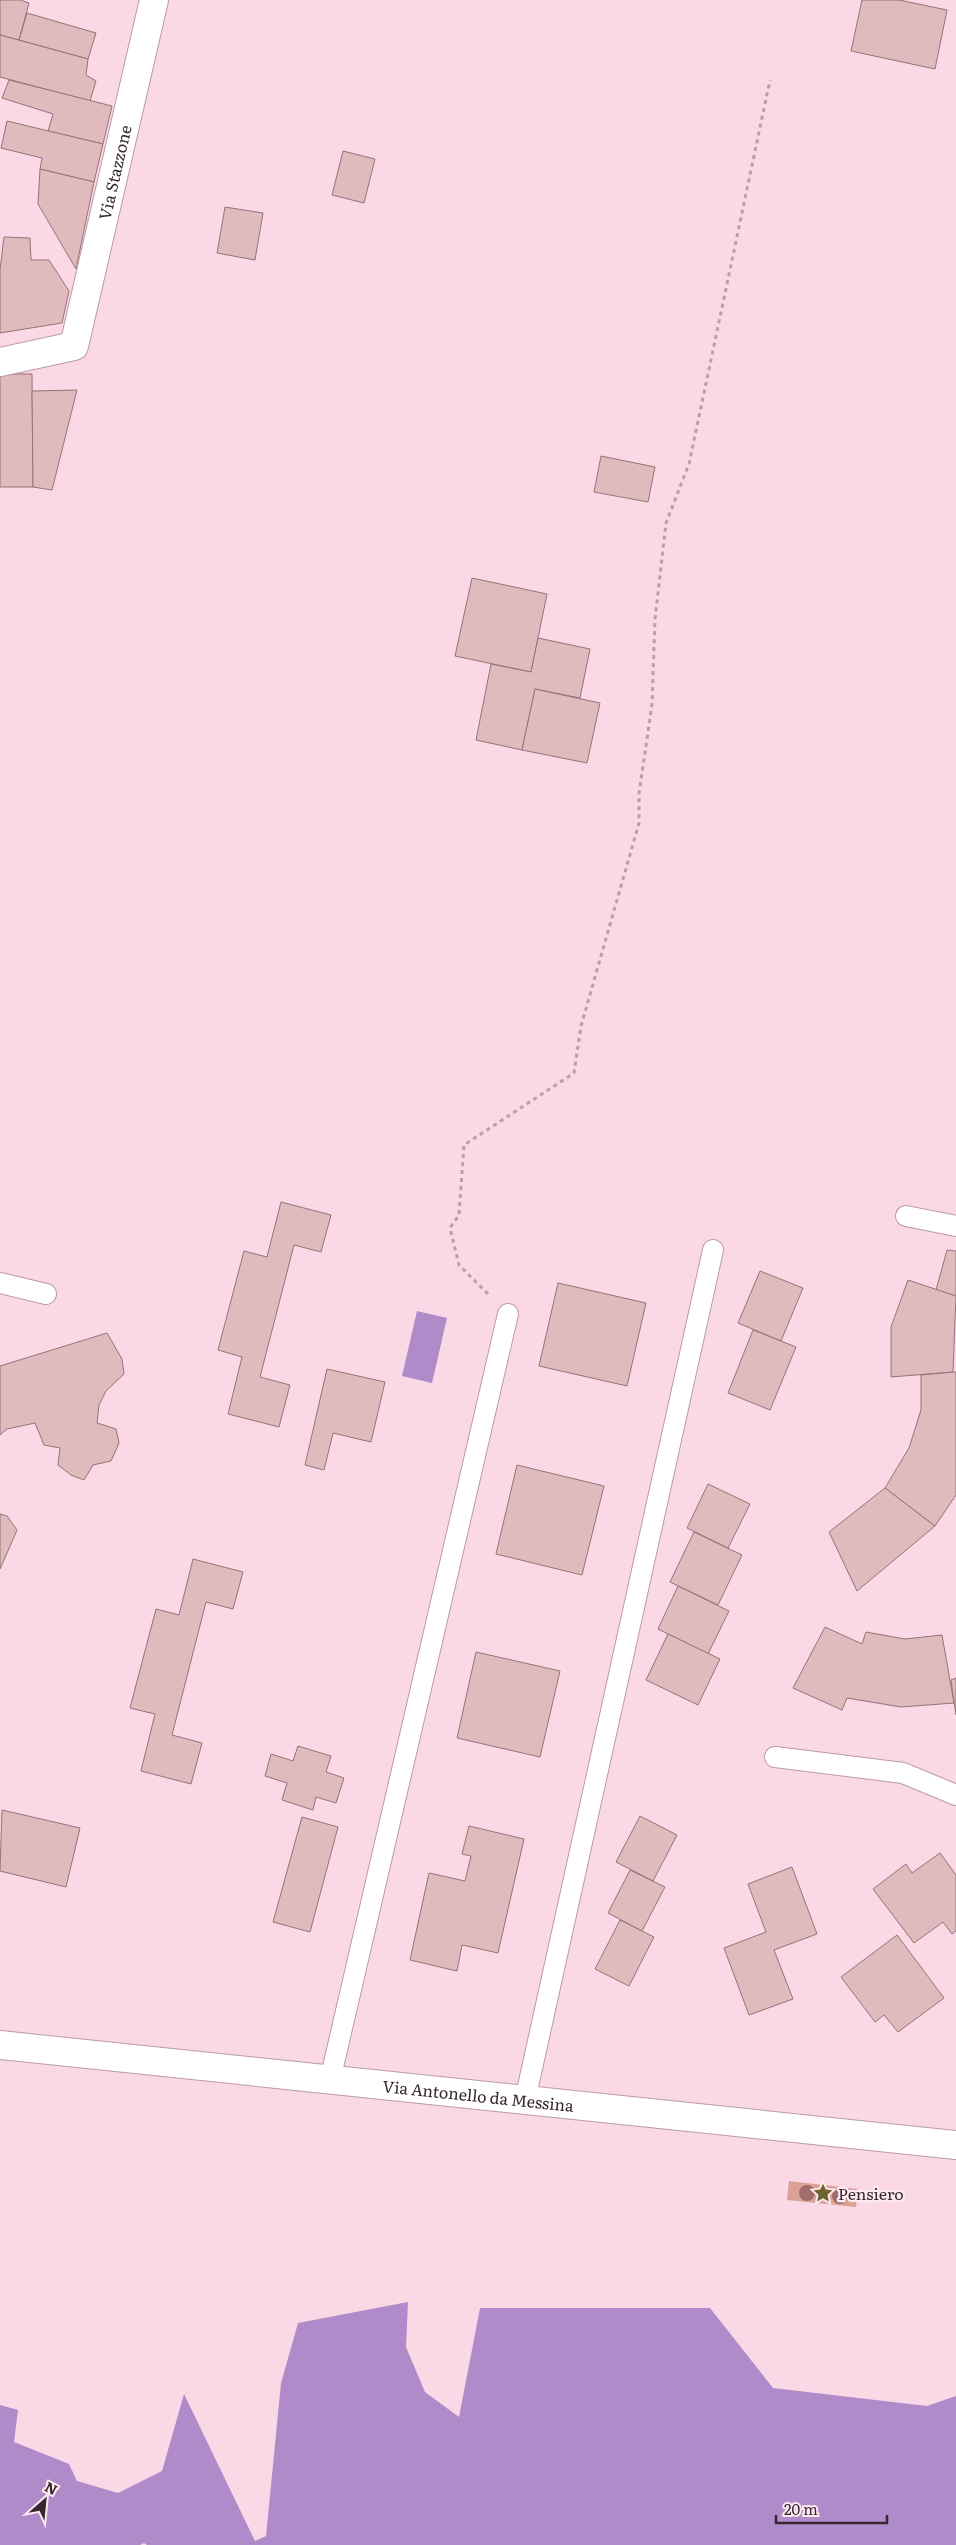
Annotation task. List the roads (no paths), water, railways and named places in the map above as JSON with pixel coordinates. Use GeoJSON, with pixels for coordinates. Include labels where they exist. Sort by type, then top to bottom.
{"type":"FeatureCollection","features":[{"type":"Feature","properties":{"kind":"main road","name":"Via Stazzone"},"geometry":{"type":"LineString","coordinates":[[0,362],[74,346],[154,0]]}},
{"type":"Feature","properties":{"kind":"main road","name":"Via Antonello da Messina"},"geometry":{"type":"LineString","coordinates":[[0,2045],[956,2145]]}},
{"type":"Feature","properties":{"kind":"lane"},"geometry":{"type":"LineString","coordinates":[[906,1216],[956,1226]]}},
{"type":"Feature","properties":{"kind":"lane"},"geometry":{"type":"LineString","coordinates":[[525,2100],[713,1250]]}},
{"type":"Feature","properties":{"kind":"lane"},"geometry":{"type":"LineString","coordinates":[[0,1282],[46,1294]]}},
{"type":"Feature","properties":{"kind":"lane"},"geometry":{"type":"LineString","coordinates":[[330,2080],[508,1314]]}},
{"type":"Feature","properties":{"kind":"lane"},"geometry":{"type":"LineString","coordinates":[[775,1757],[903,1773],[956,1795]]}},
{"type":"Feature","properties":{"kind":"place","name":"Pensiero"},"geometry":{"type":"Point","coordinates":[823,2193]}}]}
